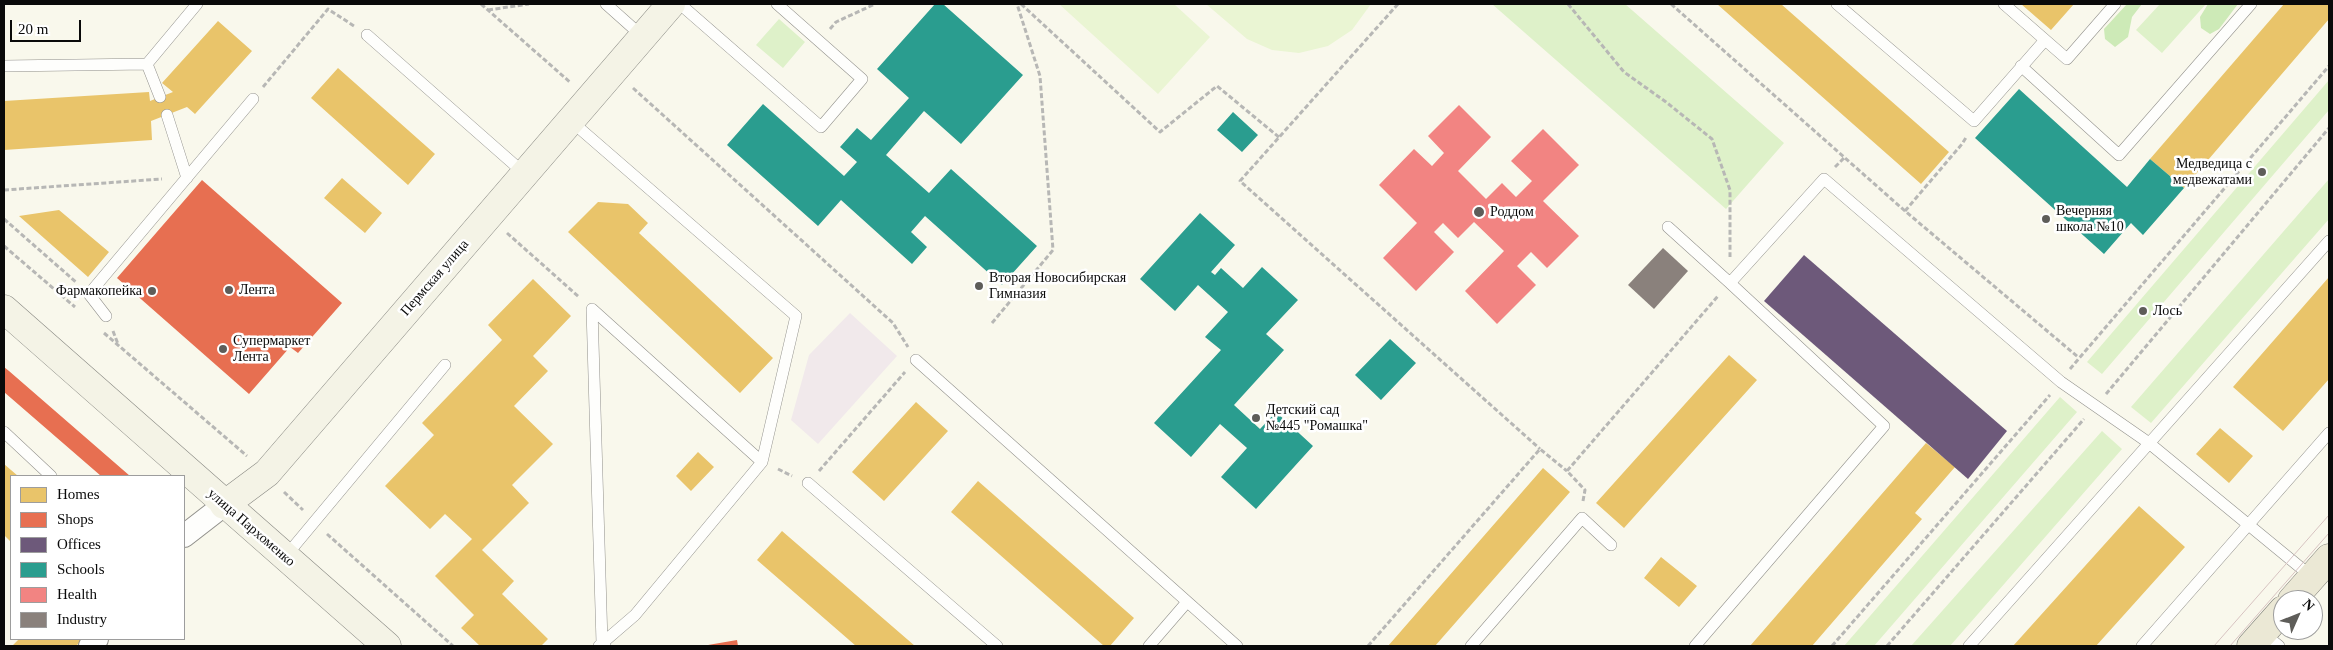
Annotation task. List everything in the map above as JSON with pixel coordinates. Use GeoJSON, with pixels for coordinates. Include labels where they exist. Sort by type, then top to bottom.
{"type":"FeatureCollection","features":[{"type":"Feature","properties":{"kind":"main road"},"geometry":{"type":"LineString","coordinates":[[2301,590],[2321,567]]}},
{"type":"Feature","properties":{"kind":"main road"},"geometry":{"type":"LineString","coordinates":[[2264,642],[2273,627]]}},
{"type":"Feature","properties":{"kind":"street","name":"Пермская улица"},"geometry":{"type":"LineString","coordinates":[[185,535],[267,473],[671,4]]}},
{"type":"Feature","properties":{"kind":"street","name":"улица Пархоменко"},"geometry":{"type":"LineString","coordinates":[[4,309],[224,505],[387,646]]}},
{"type":"Feature","properties":{"kind":"lane"},"geometry":{"type":"LineString","coordinates":[[4,66],[147,64],[197,4]]}},
{"type":"Feature","properties":{"kind":"lane"},"geometry":{"type":"LineString","coordinates":[[606,4],[643,37]]}},
{"type":"Feature","properties":{"kind":"lane"},"geometry":{"type":"LineString","coordinates":[[680,4],[821,127],[862,80],[776,4]]}},
{"type":"Feature","properties":{"kind":"lane"},"geometry":{"type":"LineString","coordinates":[[1837,4],[1974,121],[2045,40]]}},
{"type":"Feature","properties":{"kind":"lane"},"geometry":{"type":"LineString","coordinates":[[2004,4],[2067,59],[2115,4]]}},
{"type":"Feature","properties":{"kind":"lane"},"geometry":{"type":"LineString","coordinates":[[2021,66],[2119,155],[2250,4]]}},
{"type":"Feature","properties":{"kind":"lane"},"geometry":{"type":"LineString","coordinates":[[367,35],[525,174]]}},
{"type":"Feature","properties":{"kind":"lane"},"geometry":{"type":"LineString","coordinates":[[147,64],[160,97]]}},
{"type":"Feature","properties":{"kind":"lane"},"geometry":{"type":"LineString","coordinates":[[106,316],[88,294],[253,98]]}},
{"type":"Feature","properties":{"kind":"lane"},"geometry":{"type":"LineString","coordinates":[[167,115],[187,178]]}},
{"type":"Feature","properties":{"kind":"lane"},"geometry":{"type":"LineString","coordinates":[[571,121],[796,316],[762,462],[635,615],[602,645]]}},
{"type":"Feature","properties":{"kind":"lane"},"geometry":{"type":"LineString","coordinates":[[1730,283],[1824,179],[2061,382],[2097,405],[2149,443],[2250,525],[2321,567]]}},
{"type":"Feature","properties":{"kind":"lane"},"geometry":{"type":"LineString","coordinates":[[1668,227],[1884,426],[1695,646]]}},
{"type":"Feature","properties":{"kind":"lane"},"geometry":{"type":"LineString","coordinates":[[1969,646],[2329,241]]}},
{"type":"Feature","properties":{"kind":"lane"},"geometry":{"type":"LineString","coordinates":[[592,309],[762,462]]}},
{"type":"Feature","properties":{"kind":"lane"},"geometry":{"type":"LineString","coordinates":[[592,309],[602,645]]}},
{"type":"Feature","properties":{"kind":"lane"},"geometry":{"type":"LineString","coordinates":[[916,360],[1237,646]]}},
{"type":"Feature","properties":{"kind":"lane"},"geometry":{"type":"LineString","coordinates":[[285,557],[445,365]]}},
{"type":"Feature","properties":{"kind":"lane"},"geometry":{"type":"LineString","coordinates":[[4,432],[50,475]]}},
{"type":"Feature","properties":{"kind":"lane"},"geometry":{"type":"LineString","coordinates":[[2142,646],[2250,525],[2329,432]]}},
{"type":"Feature","properties":{"kind":"lane"},"geometry":{"type":"LineString","coordinates":[[808,483],[997,646]]}},
{"type":"Feature","properties":{"kind":"lane"},"geometry":{"type":"LineString","coordinates":[[1471,646],[1582,518],[1611,545]]}},
{"type":"Feature","properties":{"kind":"lane"},"geometry":{"type":"LineString","coordinates":[[1149,646],[1187,602]]}},
{"type":"Feature","properties":{"kind":"path"},"geometry":{"type":"LineString","coordinates":[[481,4],[589,99]]}},
{"type":"Feature","properties":{"kind":"path"},"geometry":{"type":"LineString","coordinates":[[488,10],[529,4]]}},
{"type":"Feature","properties":{"kind":"path"},"geometry":{"type":"LineString","coordinates":[[817,40],[836,22],[875,4]]}},
{"type":"Feature","properties":{"kind":"path"},"geometry":{"type":"LineString","coordinates":[[992,323],[1053,250],[1040,76],[1017,4]]}},
{"type":"Feature","properties":{"kind":"path"},"geometry":{"type":"LineString","coordinates":[[1021,4],[1160,132],[1217,86],[1280,138]]}},
{"type":"Feature","properties":{"kind":"path"},"geometry":{"type":"LineString","coordinates":[[1398,4],[1280,138],[1240,180],[1540,449],[1567,471],[1585,490],[1582,518]]}},
{"type":"Feature","properties":{"kind":"path"},"geometry":{"type":"LineString","coordinates":[[1567,471],[1730,283],[1730,190],[1712,140],[1666,102],[1624,72],[1568,4]]}},
{"type":"Feature","properties":{"kind":"path"},"geometry":{"type":"LineString","coordinates":[[1671,4],[1905,211],[2078,357]]}},
{"type":"Feature","properties":{"kind":"path"},"geometry":{"type":"LineString","coordinates":[[253,98],[328,9],[367,35]]}},
{"type":"Feature","properties":{"kind":"path"},"geometry":{"type":"LineString","coordinates":[[1832,646],[2061,382],[2078,357],[2329,66]]}},
{"type":"Feature","properties":{"kind":"path"},"geometry":{"type":"LineString","coordinates":[[629,84],[894,323],[916,360],[808,483],[762,462]]}},
{"type":"Feature","properties":{"kind":"path"},"geometry":{"type":"LineString","coordinates":[[1905,211],[1962,144],[1974,121]]}},
{"type":"Feature","properties":{"kind":"path"},"geometry":{"type":"LineString","coordinates":[[1886,646],[2097,405],[2329,128]]}},
{"type":"Feature","properties":{"kind":"path"},"geometry":{"type":"LineString","coordinates":[[4,190],[187,178]]}},
{"type":"Feature","properties":{"kind":"path"},"geometry":{"type":"LineString","coordinates":[[4,220],[88,294]]}},
{"type":"Feature","properties":{"kind":"path"},"geometry":{"type":"LineString","coordinates":[[4,246],[82,314]]}},
{"type":"Feature","properties":{"kind":"path"},"geometry":{"type":"LineString","coordinates":[[538,260],[592,309]]}},
{"type":"Feature","properties":{"kind":"path"},"geometry":{"type":"LineString","coordinates":[[97,326],[267,473],[314,522],[454,646]]}},
{"type":"Feature","properties":{"kind":"path"},"geometry":{"type":"LineString","coordinates":[[1368,646],[1540,449]]}},
{"type":"Feature","properties":{"kind":"shaded area"},"geometry":{"type":"Polygon","coordinates":[[[850,313],[897,356],[818,444],[791,420],[809,355],[850,313]]]}},
{"type":"Feature","properties":{"kind":"green space"},"geometry":{"type":"Polygon","coordinates":[[[1059,4],[1174,4],[1210,37],[1158,94],[1059,4]]]}},
{"type":"Feature","properties":{"kind":"green space"},"geometry":{"type":"Polygon","coordinates":[[[1206,4],[1371,4],[1352,30],[1328,46],[1299,53],[1272,50],[1247,39],[1206,4]]]}},
{"type":"Feature","properties":{"kind":"green space"},"geometry":{"type":"Polygon","coordinates":[[[1492,4],[1625,4],[1784,143],[1726,209],[1492,4]]]}},
{"type":"Feature","properties":{"kind":"green space"},"geometry":{"type":"Polygon","coordinates":[[[2127,4],[2142,4],[2132,17],[2128,37],[2115,47],[2105,39],[2104,29],[2127,4]]]}},
{"type":"Feature","properties":{"kind":"green space"},"geometry":{"type":"Polygon","coordinates":[[[2160,4],[2206,4],[2162,53],[2136,30],[2160,4]]]}},
{"type":"Feature","properties":{"kind":"green space"},"geometry":{"type":"Polygon","coordinates":[[[2208,4],[2238,4],[2219,29],[2210,34],[2201,28],[2200,17],[2208,4]]]}},
{"type":"Feature","properties":{"kind":"green space"},"geometry":{"type":"Polygon","coordinates":[[[779,19],[805,42],[783,68],[756,45],[779,19]]]}},
{"type":"Feature","properties":{"kind":"green space"},"geometry":{"type":"Polygon","coordinates":[[[2329,80],[2329,110],[2102,374],[2087,362],[2329,80]]]}},
{"type":"Feature","properties":{"kind":"green space"},"geometry":{"type":"Polygon","coordinates":[[[2329,179],[2329,219],[2151,423],[2131,407],[2329,179]]]}},
{"type":"Feature","properties":{"kind":"green space"},"geometry":{"type":"Polygon","coordinates":[[[2060,397],[2077,412],[1874,646],[1844,646],[2060,397]]]}},
{"type":"Feature","properties":{"kind":"green space"},"geometry":{"type":"Polygon","coordinates":[[[2102,431],[2122,449],[1950,646],[1911,646],[2102,431]]]}},
{"type":"Feature","properties":{"kind":"building: Homes"},"geometry":{"type":"Polygon","coordinates":[[[1717,4],[1781,4],[1949,152],[1921,184],[1717,4]]]}},
{"type":"Feature","properties":{"kind":"building: Homes"},"geometry":{"type":"Polygon","coordinates":[[[2021,4],[2074,4],[2051,30],[2021,4]]]}},
{"type":"Feature","properties":{"kind":"building: Homes"},"geometry":{"type":"Polygon","coordinates":[[[2284,4],[2329,4],[2329,19],[2184,188],[2150,159],[2284,4]]]}},
{"type":"Feature","properties":{"kind":"building: Homes"},"geometry":{"type":"Polygon","coordinates":[[[218,21],[252,51],[195,114],[187,107],[151,121],[152,140],[4,150],[4,101],[149,92],[150,101],[173,92],[162,83],[218,21]]]}},
{"type":"Feature","properties":{"kind":"building: Homes"},"geometry":{"type":"Polygon","coordinates":[[[338,68],[435,154],[408,185],[311,98],[338,68]]]}},
{"type":"Feature","properties":{"kind":"building: Homes"},"geometry":{"type":"Polygon","coordinates":[[[342,178],[382,213],[365,233],[324,198],[342,178]]]}},
{"type":"Feature","properties":{"kind":"building: Homes"},"geometry":{"type":"Polygon","coordinates":[[[598,202],[628,204],[648,223],[639,233],[773,358],[740,393],[568,232],[598,202]]]}},
{"type":"Feature","properties":{"kind":"building: Homes"},"geometry":{"type":"Polygon","coordinates":[[[59,210],[109,252],[88,277],[19,216],[59,210]]]}},
{"type":"Feature","properties":{"kind":"building: Homes"},"geometry":{"type":"Polygon","coordinates":[[[2329,277],[2329,379],[2283,431],[2233,387],[2329,277]]]}},
{"type":"Feature","properties":{"kind":"building: Homes"},"geometry":{"type":"Polygon","coordinates":[[[533,279],[571,316],[533,356],[548,371],[514,406],[553,444],[512,485],[529,503],[482,550],[514,581],[502,594],[548,639],[541,646],[480,646],[461,628],[474,615],[435,576],[472,539],[445,514],[430,529],[385,486],[434,435],[422,423],[502,340],[488,325],[533,279]]]}},
{"type":"Feature","properties":{"kind":"building: Homes"},"geometry":{"type":"Polygon","coordinates":[[[1729,355],[1757,380],[1624,528],[1596,503],[1729,355]]]}},
{"type":"Feature","properties":{"kind":"building: Homes"},"geometry":{"type":"Polygon","coordinates":[[[916,402],[948,431],[884,501],[852,472],[916,402]]]}},
{"type":"Feature","properties":{"kind":"building: Homes"},"geometry":{"type":"Polygon","coordinates":[[[2220,428],[2253,456],[2229,483],[2196,454],[2220,428]]]}},
{"type":"Feature","properties":{"kind":"building: Homes"},"geometry":{"type":"Polygon","coordinates":[[[1926,443],[1955,467],[1915,513],[1922,519],[1812,646],[1750,646],[1926,443]]]}},
{"type":"Feature","properties":{"kind":"building: Homes"},"geometry":{"type":"Polygon","coordinates":[[[698,452],[714,467],[691,491],[676,476],[698,452]]]}},
{"type":"Feature","properties":{"kind":"building: Homes"},"geometry":{"type":"Polygon","coordinates":[[[4,464],[17,475],[10,475],[10,541],[4,535],[4,464]]]}},
{"type":"Feature","properties":{"kind":"building: Homes"},"geometry":{"type":"Polygon","coordinates":[[[1543,468],[1570,492],[1435,646],[1388,646],[1543,468]]]}},
{"type":"Feature","properties":{"kind":"building: Homes"},"geometry":{"type":"Polygon","coordinates":[[[978,481],[1134,618],[1110,646],[1104,646],[951,512],[978,481]]]}},
{"type":"Feature","properties":{"kind":"building: Homes"},"geometry":{"type":"Polygon","coordinates":[[[2139,506],[2185,547],[2096,646],[2013,646],[2139,506]]]}},
{"type":"Feature","properties":{"kind":"building: Homes"},"geometry":{"type":"Polygon","coordinates":[[[782,531],[915,646],[856,646],[757,560],[782,531]]]}},
{"type":"Feature","properties":{"kind":"building: Homes"},"geometry":{"type":"Polygon","coordinates":[[[1661,557],[1697,586],[1679,607],[1644,578],[1661,557]]]}},
{"type":"Feature","properties":{"kind":"building: Homes"},"geometry":{"type":"Polygon","coordinates":[[[18,640],[82,640],[76,646],[12,646],[18,640]]]}},
{"type":"Feature","properties":{"kind":"building: Shops","name":"Лента"},"geometry":{"type":"Polygon","coordinates":[[[202,180],[342,303],[298,353],[290,347],[249,394],[117,278],[202,180]]]}},
{"type":"Feature","properties":{"kind":"building: Shops"},"geometry":{"type":"Polygon","coordinates":[[[4,367],[129,475],[100,475],[4,392],[4,367]]]}},
{"type":"Feature","properties":{"kind":"building: Shops"},"geometry":{"type":"Polygon","coordinates":[[[737,640],[738,646],[708,646],[708,645],[737,640]]]}},
{"type":"Feature","properties":{"kind":"building: Offices"},"geometry":{"type":"Polygon","coordinates":[[[1804,255],[2007,431],[1968,479],[1764,301],[1804,255]]]}},
{"type":"Feature","properties":{"kind":"building: Schools"},"geometry":{"type":"Polygon","coordinates":[[[935,4],[943,4],[1023,75],[961,144],[924,111],[886,155],[929,193],[951,169],[1037,246],[1002,285],[925,216],[911,232],[927,247],[912,264],[841,200],[818,226],[727,145],[763,104],[844,176],[857,162],[840,147],[857,128],[871,140],[909,98],[877,69],[935,4]]]}},
{"type":"Feature","properties":{"kind":"building: Schools"},"geometry":{"type":"Polygon","coordinates":[[[2019,89],[2127,187],[2150,159],[2184,188],[2143,235],[2131,223],[2104,254],[1975,138],[2019,89]]]}},
{"type":"Feature","properties":{"kind":"building: Schools"},"geometry":{"type":"Polygon","coordinates":[[[1233,112],[1258,135],[1242,152],[1217,130],[1233,112]]]}},
{"type":"Feature","properties":{"kind":"building: Schools"},"geometry":{"type":"Polygon","coordinates":[[[1200,213],[1235,245],[1211,272],[1215,275],[1221,268],[1243,288],[1262,267],[1298,300],[1266,334],[1284,350],[1234,405],[1260,429],[1276,412],[1313,446],[1256,509],[1221,477],[1247,448],[1220,424],[1191,457],[1154,423],[1221,350],[1205,337],[1228,312],[1198,285],[1175,311],[1140,279],[1200,213]]]}},
{"type":"Feature","properties":{"kind":"building: Schools"},"geometry":{"type":"Polygon","coordinates":[[[1390,339],[1416,363],[1381,400],[1355,375],[1390,339]]]}},
{"type":"Feature","properties":{"kind":"building: Health","name":"Роддом"},"geometry":{"type":"Polygon","coordinates":[[[1459,105],[1491,137],[1458,171],[1486,199],[1502,183],[1516,197],[1532,181],[1511,161],[1543,129],[1579,165],[1543,201],[1579,236],[1547,268],[1531,252],[1517,266],[1536,285],[1497,324],[1465,291],[1504,251],[1474,222],[1458,238],[1443,223],[1434,232],[1454,252],[1416,291],[1383,258],[1417,223],[1379,185],[1414,149],[1432,166],[1444,153],[1428,136],[1459,105]]]}},
{"type":"Feature","properties":{"kind":"building: Industry"},"geometry":{"type":"Polygon","coordinates":[[[1663,248],[1688,271],[1654,309],[1628,285],[1663,248]]]}},
{"type":"Feature","properties":{"kind":"tram line"},"geometry":{"type":"LineString","coordinates":[[2214,646],[2329,515]]}},
{"type":"Feature","properties":{"kind":"tram line"},"geometry":{"type":"LineString","coordinates":[[2230,646],[2329,533]]}},
{"type":"Feature","properties":{"kind":"place","name":"Медведица с медвежатами"},"geometry":{"type":"Point","coordinates":[2262,172]}},
{"type":"Feature","properties":{"kind":"place","name":"Роддом"},"geometry":{"type":"Point","coordinates":[1479,212]}},
{"type":"Feature","properties":{"kind":"place","name":"Вечерняя школа №10"},"geometry":{"type":"Point","coordinates":[2046,219]}},
{"type":"Feature","properties":{"kind":"place","name":"Вторая Новосибирская Гимназия"},"geometry":{"type":"Point","coordinates":[979,286]}},
{"type":"Feature","properties":{"kind":"place","name":"Лента"},"geometry":{"type":"Point","coordinates":[229,290]}},
{"type":"Feature","properties":{"kind":"place","name":"Фармакопейка"},"geometry":{"type":"Point","coordinates":[152,291]}},
{"type":"Feature","properties":{"kind":"place","name":"Лось"},"geometry":{"type":"Point","coordinates":[2143,311]}},
{"type":"Feature","properties":{"kind":"place","name":"Супермаркет Лента"},"geometry":{"type":"Point","coordinates":[223,349]}},
{"type":"Feature","properties":{"kind":"place","name":"Детский сад №445 \"Ромашка\""},"geometry":{"type":"Point","coordinates":[1256,418]}}]}
